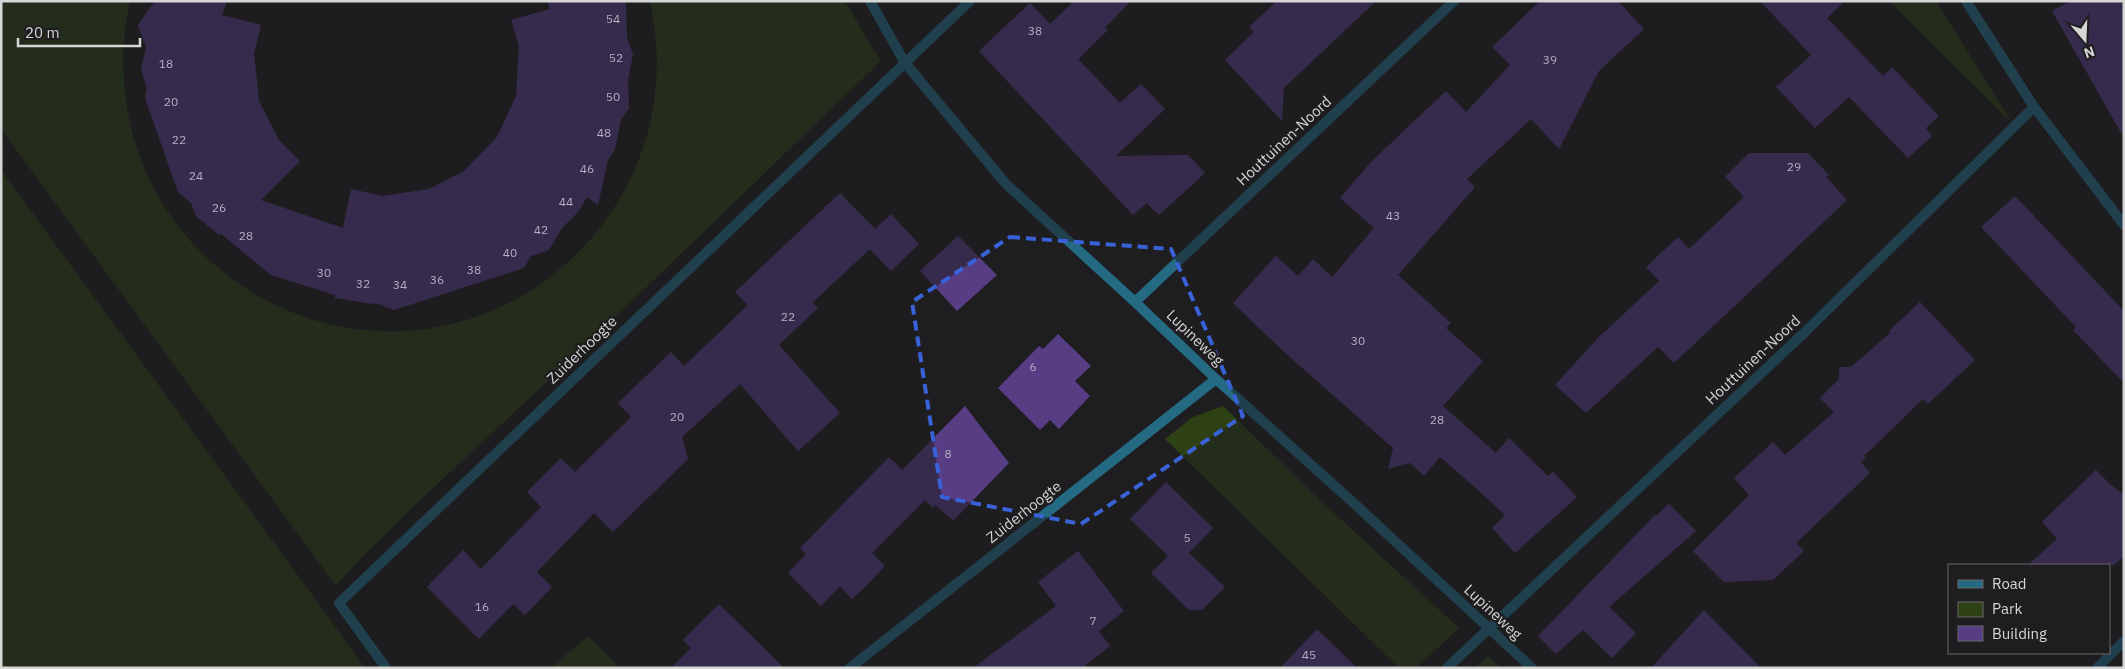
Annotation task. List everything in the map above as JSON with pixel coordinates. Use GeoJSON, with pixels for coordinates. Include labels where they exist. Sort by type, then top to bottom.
{"type":"FeatureCollection","features":[{"type":"Feature","properties":{"kind":"street","name":"Lupineweg"},"geometry":{"type":"LineString","coordinates":[[870,1],[905,63],[1006,184],[1135,302],[1216,380],[1358,507],[1532,668]]}},
{"type":"Feature","properties":{"kind":"street"},"geometry":{"type":"LineString","coordinates":[[905,63],[970,1]]}},
{"type":"Feature","properties":{"kind":"street","name":"Houttuinen-Noord"},"geometry":{"type":"LineString","coordinates":[[1135,302],[1454,1]]}},
{"type":"Feature","properties":{"kind":"street"},"geometry":{"type":"LineString","coordinates":[[1966,1],[2034,107],[2124,226]]}},
{"type":"Feature","properties":{"kind":"street","name":"Zuiderhoogte"},"geometry":{"type":"LineString","coordinates":[[386,668],[339,603],[905,63]]}},
{"type":"Feature","properties":{"kind":"street","name":"Houttuinen-Noord"},"geometry":{"type":"LineString","coordinates":[[1447,668],[1804,333],[2034,107]]}},
{"type":"Feature","properties":{"kind":"street","name":"Zuiderhoogte"},"geometry":{"type":"LineString","coordinates":[[850,668],[1216,380]]}},
{"type":"Feature","properties":{"kind":"street"},"geometry":{"type":"LineString","coordinates":[[2097,668],[2124,641]]}},
{"type":"Feature","properties":{"kind":"highlighted area"},"geometry":{"type":"Polygon","coordinates":[[[1010,237],[1171,249],[1243,416],[1081,524],[942,497],[912,302],[1010,237]]]}},
{"type":"Feature","properties":{"kind":"green space"},"geometry":{"type":"Polygon","coordinates":[[[1,1],[130,1],[123,52],[126,102],[138,151],[147,175],[159,198],[191,242],[217,267],[246,289],[262,298],[340,326],[416,330],[488,312],[552,276],[603,224],[639,158],[656,83],[650,1],[845,1],[881,61],[582,349],[417,503],[358,561],[336,586],[1,129],[1,1]]]}},
{"type":"Feature","properties":{"kind":"green space"},"geometry":{"type":"Polygon","coordinates":[[[1889,1],[1936,1],[2012,123],[1889,1]]]}},
{"type":"Feature","properties":{"kind":"green space"},"geometry":{"type":"Polygon","coordinates":[[[1,170],[321,607],[365,668],[1,668],[1,170]]]}},
{"type":"Feature","properties":{"kind":"green space"},"geometry":{"type":"Polygon","coordinates":[[[1223,406],[1323,503],[1459,628],[1416,668],[1399,668],[1165,439],[1193,417],[1223,406]]]}},
{"type":"Feature","properties":{"kind":"green space"},"geometry":{"type":"Polygon","coordinates":[[[588,636],[620,668],[551,668],[588,636]]]}},
{"type":"Feature","properties":{"kind":"green space"},"geometry":{"type":"Polygon","coordinates":[[[1488,656],[1501,668],[1475,668],[1488,656]]]}},
{"type":"Feature","properties":{"kind":"building"},"geometry":{"type":"Polygon","coordinates":[[[155,1],[227,1],[222,15],[261,25],[254,53],[259,101],[279,140],[300,161],[261,200],[343,228],[351,189],[382,196],[429,189],[464,171],[497,137],[516,96],[519,46],[511,20],[550,9],[547,1],[626,1],[627,38],[633,54],[628,80],[629,108],[621,120],[615,149],[608,160],[598,205],[587,197],[579,211],[562,228],[549,250],[531,256],[524,268],[394,310],[376,303],[335,298],[335,295],[271,275],[196,216],[191,203],[178,192],[145,98],[147,88],[141,70],[146,47],[138,25],[155,1]]]}},
{"type":"Feature","properties":{"kind":"building"},"geometry":{"type":"Polygon","coordinates":[[[1074,1],[1131,1],[1105,28],[1108,30],[1078,59],[1120,103],[1141,84],[1165,109],[1116,156],[1188,155],[1205,173],[1159,215],[1147,203],[1133,215],[979,51],[1030,3],[1050,24],[1074,1]]]}},
{"type":"Feature","properties":{"kind":"building"},"geometry":{"type":"Polygon","coordinates":[[[1277,1],[1376,1],[1284,88],[1282,121],[1225,60],[1254,32],[1249,27],[1277,1]]]}},
{"type":"Feature","properties":{"kind":"building"},"geometry":{"type":"Polygon","coordinates":[[[1540,1],[1618,1],[1644,29],[1599,71],[1559,149],[1531,119],[1467,179],[1475,187],[1398,275],[1451,323],[1446,328],[1483,361],[1443,406],[1496,453],[1509,438],[1548,476],[1553,472],[1577,497],[1515,553],[1492,528],[1505,515],[1477,489],[1440,457],[1424,476],[1410,463],[1388,469],[1393,448],[1282,350],[1233,303],[1276,256],[1298,276],[1313,259],[1332,277],[1374,228],[1340,198],[1370,163],[1446,91],[1466,112],[1510,65],[1492,47],[1540,1]]]}},
{"type":"Feature","properties":{"kind":"building"},"geometry":{"type":"Polygon","coordinates":[[[1760,1],[1845,1],[1827,18],[1883,76],[1892,67],[1939,116],[1926,128],[1932,136],[1908,158],[1849,97],[1815,128],[1776,87],[1811,55],[1760,1]]]}},
{"type":"Feature","properties":{"kind":"building"},"geometry":{"type":"Polygon","coordinates":[[[2070,1],[2124,1],[2124,138],[2052,11],[2070,1]]]}},
{"type":"Feature","properties":{"kind":"building"},"geometry":{"type":"Polygon","coordinates":[[[1749,153],[1808,153],[1829,175],[1826,177],[1847,200],[1674,363],[1658,347],[1586,413],[1555,385],[1598,338],[1659,281],[1646,267],[1678,237],[1689,249],[1744,197],[1725,177],[1749,153]]]}},
{"type":"Feature","properties":{"kind":"building"},"geometry":{"type":"Polygon","coordinates":[[[840,193],[875,229],[891,214],[919,244],[891,271],[870,249],[812,303],[818,308],[779,345],[840,413],[798,451],[740,384],[682,437],[688,459],[613,532],[594,513],[537,572],[552,587],[525,615],[513,604],[479,639],[427,587],[463,550],[481,569],[541,507],[527,492],[561,458],[575,472],[631,417],[618,403],[671,352],[684,366],[748,305],[735,292],[840,193]]]}},
{"type":"Feature","properties":{"kind":"building"},"geometry":{"type":"Polygon","coordinates":[[[2015,196],[2124,311],[2124,383],[2073,330],[2076,327],[1981,227],[2015,196]]]}},
{"type":"Feature","properties":{"kind":"building"},"geometry":{"type":"Polygon","coordinates":[[[958,236],[997,275],[957,311],[920,271],[958,236]]]}},
{"type":"Feature","properties":{"kind":"building"},"geometry":{"type":"Polygon","coordinates":[[[1920,302],[1975,360],[1928,404],[1923,399],[1864,456],[1866,458],[1861,462],[1870,473],[1796,543],[1804,551],[1773,580],[1724,582],[1693,551],[1749,495],[1734,478],[1773,442],[1785,455],[1834,412],[1820,398],[1839,379],[1839,367],[1851,367],[1890,333],[1889,331],[1920,302]]]}},
{"type":"Feature","properties":{"kind":"building"},"geometry":{"type":"Polygon","coordinates":[[[1058,334],[1091,366],[1075,381],[1090,396],[1059,429],[1050,420],[1040,430],[998,388],[1039,346],[1043,349],[1058,334]]]}},
{"type":"Feature","properties":{"kind":"building"},"geometry":{"type":"Polygon","coordinates":[[[965,406],[1009,463],[953,521],[936,505],[933,508],[925,500],[872,553],[885,566],[865,587],[852,599],[840,586],[821,606],[788,573],[806,554],[800,548],[889,457],[902,470],[965,406]]]}},
{"type":"Feature","properties":{"kind":"building"},"geometry":{"type":"Polygon","coordinates":[[[2096,470],[2111,485],[2124,494],[2124,556],[2114,565],[2029,564],[2057,539],[2042,522],[2096,470]]]}},
{"type":"Feature","properties":{"kind":"building"},"geometry":{"type":"Polygon","coordinates":[[[1166,482],[1213,528],[1189,553],[1225,587],[1202,610],[1189,610],[1151,573],[1168,556],[1130,519],[1166,482]]]}},
{"type":"Feature","properties":{"kind":"building"},"geometry":{"type":"Polygon","coordinates":[[[1669,504],[1696,531],[1609,607],[1636,633],[1612,658],[1583,630],[1556,654],[1538,636],[1655,515],[1669,504]]]}},
{"type":"Feature","properties":{"kind":"building"},"geometry":{"type":"Polygon","coordinates":[[[1078,551],[1124,611],[1099,631],[1110,646],[1082,668],[973,668],[1056,606],[1038,582],[1078,551]]]}},
{"type":"Feature","properties":{"kind":"building"},"geometry":{"type":"Polygon","coordinates":[[[719,604],[784,668],[671,668],[691,648],[683,640],[719,604]]]}},
{"type":"Feature","properties":{"kind":"building"},"geometry":{"type":"Polygon","coordinates":[[[1704,610],[1761,668],[1651,668],[1704,610]]]}},
{"type":"Feature","properties":{"kind":"building"},"geometry":{"type":"Polygon","coordinates":[[[1317,629],[1357,668],[1280,668],[1317,629]]]}}]}
